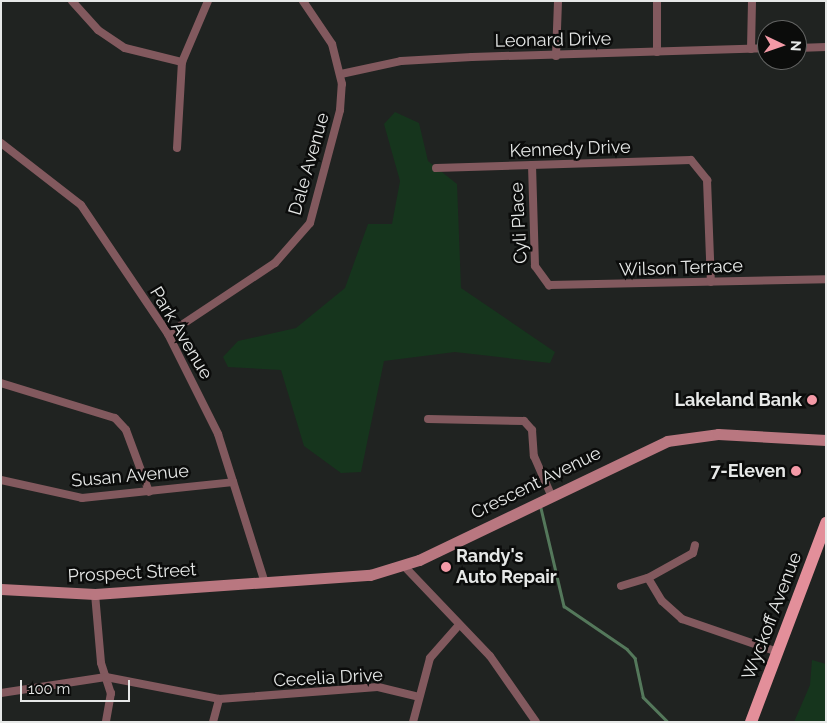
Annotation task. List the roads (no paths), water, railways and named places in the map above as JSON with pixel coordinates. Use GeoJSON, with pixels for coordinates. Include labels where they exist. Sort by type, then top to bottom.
{"type":"FeatureCollection","features":[{"type":"Feature","properties":{"kind":"main road","name":"Crescent Avenue"},"geometry":{"type":"LineString","coordinates":[[265,583],[370,575],[404,566],[651,447],[685,437],[826,440]]}},
{"type":"Feature","properties":{"kind":"main road","name":"Wyckoff Avenue"},"geometry":{"type":"LineString","coordinates":[[751,722],[826,523]]}},
{"type":"Feature","properties":{"kind":"main road","name":"Prospect Street"},"geometry":{"type":"LineString","coordinates":[[1,589],[95,594],[265,583]]}},
{"type":"Feature","properties":{"kind":"street"},"geometry":{"type":"LineString","coordinates":[[72,1],[86,17],[125,48],[152,58],[182,62]]}},
{"type":"Feature","properties":{"kind":"street"},"geometry":{"type":"LineString","coordinates":[[177,148],[182,62],[208,1]]}},
{"type":"Feature","properties":{"kind":"street","name":"Dale Avenue"},"geometry":{"type":"LineString","coordinates":[[168,334],[275,264],[304,234],[340,110],[341,74],[327,33],[303,1]]}},
{"type":"Feature","properties":{"kind":"street"},"geometry":{"type":"LineString","coordinates":[[556,56],[558,1]]}},
{"type":"Feature","properties":{"kind":"street"},"geometry":{"type":"LineString","coordinates":[[657,1],[657,52]]}},
{"type":"Feature","properties":{"kind":"street"},"geometry":{"type":"LineString","coordinates":[[751,49],[752,1]]}},
{"type":"Feature","properties":{"kind":"street"},"geometry":{"type":"LineString","coordinates":[[807,47],[826,46]]}},
{"type":"Feature","properties":{"kind":"street","name":"Leonard Drive"},"geometry":{"type":"LineString","coordinates":[[341,74],[401,61],[757,49]]}},
{"type":"Feature","properties":{"kind":"street","name":"Park Avenue"},"geometry":{"type":"LineString","coordinates":[[1,143],[80,205],[168,334],[207,407],[234,482],[265,583]]}},
{"type":"Feature","properties":{"kind":"street","name":"Kennedy Drive"},"geometry":{"type":"LineString","coordinates":[[436,168],[691,160],[703,169],[707,180],[711,282]]}},
{"type":"Feature","properties":{"kind":"street","name":"Cyli Place"},"geometry":{"type":"LineString","coordinates":[[532,165],[535,266],[540,278]]}},
{"type":"Feature","properties":{"kind":"street","name":"Wilson Terrace"},"geometry":{"type":"LineString","coordinates":[[540,278],[556,287],[826,279]]}},
{"type":"Feature","properties":{"kind":"street"},"geometry":{"type":"LineString","coordinates":[[1,383],[115,418],[126,430],[149,492]]}},
{"type":"Feature","properties":{"kind":"street"},"geometry":{"type":"LineString","coordinates":[[428,419],[524,421],[532,430],[534,456],[551,495]]}},
{"type":"Feature","properties":{"kind":"street","name":"Susan Avenue"},"geometry":{"type":"LineString","coordinates":[[1,480],[67,497],[149,492],[234,482]]}},
{"type":"Feature","properties":{"kind":"street"},"geometry":{"type":"LineString","coordinates":[[621,586],[648,578],[693,553],[695,545]]}},
{"type":"Feature","properties":{"kind":"street"},"geometry":{"type":"LineString","coordinates":[[404,566],[499,668],[536,722]]}},
{"type":"Feature","properties":{"kind":"street"},"geometry":{"type":"LineString","coordinates":[[648,578],[662,601],[682,619],[778,652]]}},
{"type":"Feature","properties":{"kind":"street"},"geometry":{"type":"LineString","coordinates":[[95,594],[106,677],[111,693],[106,722]]}},
{"type":"Feature","properties":{"kind":"street"},"geometry":{"type":"LineString","coordinates":[[413,722],[433,653],[460,625]]}},
{"type":"Feature","properties":{"kind":"street","name":"Cecelia Drive"},"geometry":{"type":"LineString","coordinates":[[1,692],[106,677],[219,699],[378,687],[419,698]]}},
{"type":"Feature","properties":{"kind":"street"},"geometry":{"type":"LineString","coordinates":[[213,722],[219,699]]}},
{"type":"Feature","properties":{"kind":"waterway"},"geometry":{"type":"LineString","coordinates":[[541,508],[564,606],[627,649],[635,658],[643,697],[668,722]]}},
{"type":"Feature","properties":{"kind":"place","name":"Lakeland Bank"},"geometry":{"type":"Point","coordinates":[812,400]}},
{"type":"Feature","properties":{"kind":"place","name":"7-Eleven"},"geometry":{"type":"Point","coordinates":[796,471]}},
{"type":"Feature","properties":{"kind":"place","name":"Randy's Auto Repair"},"geometry":{"type":"Point","coordinates":[446,567]}}]}
